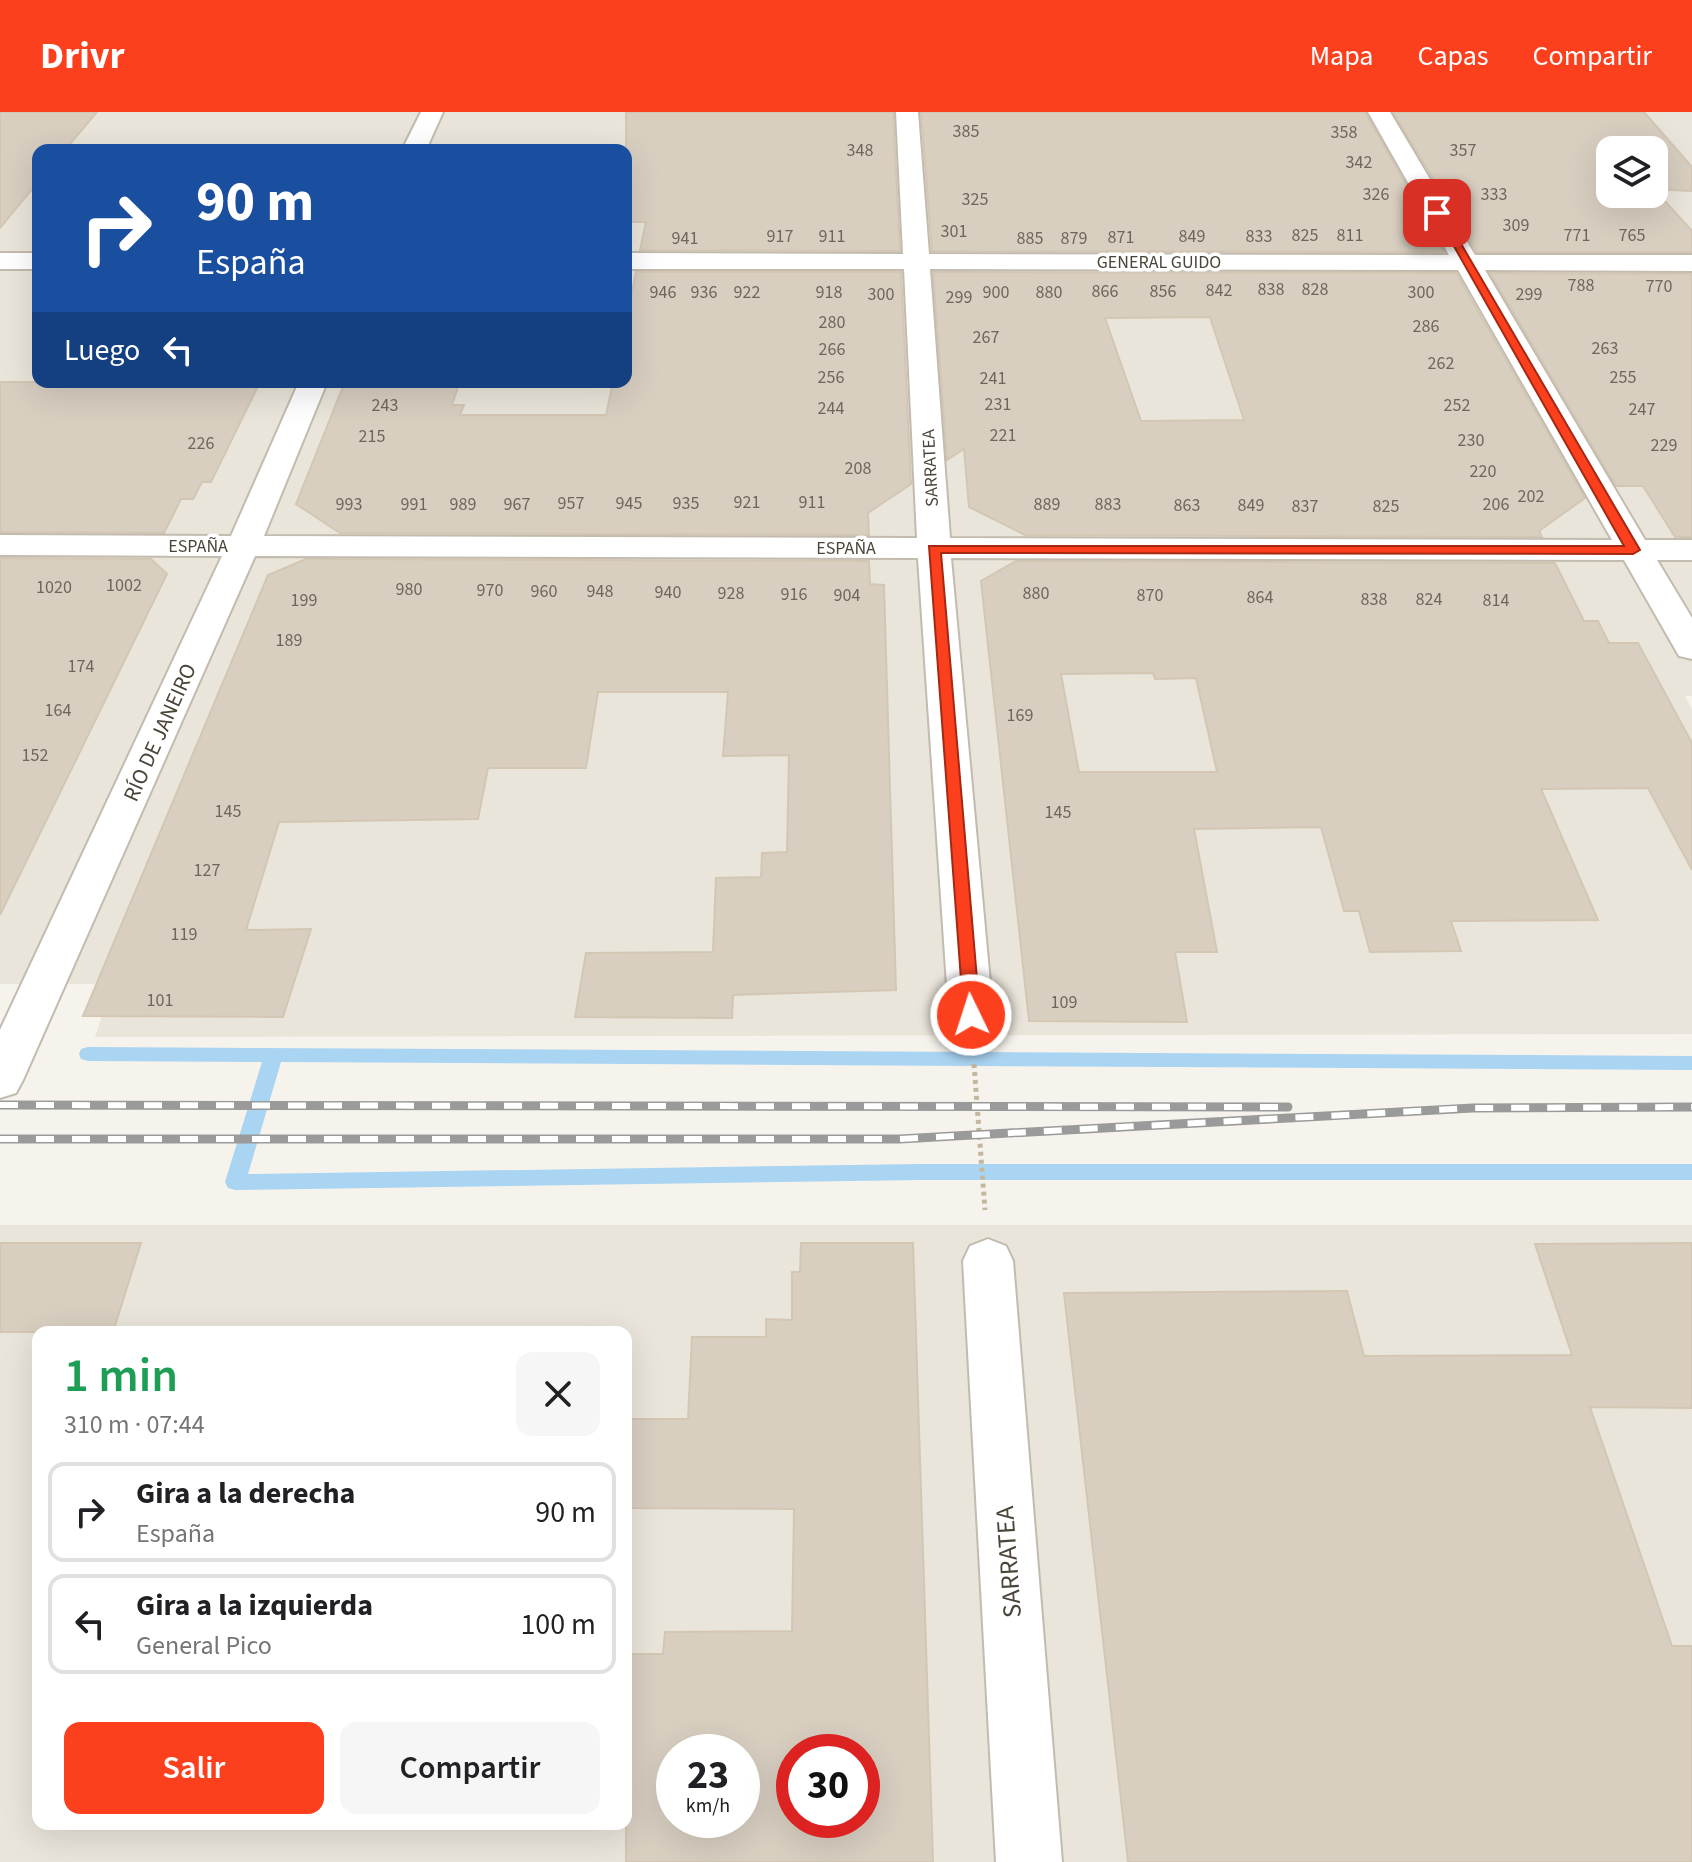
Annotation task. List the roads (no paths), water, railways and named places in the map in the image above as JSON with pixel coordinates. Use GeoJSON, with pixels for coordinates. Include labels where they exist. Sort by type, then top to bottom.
{"type":"FeatureCollection","features":[{"type":"Feature","properties":{"kind":"street"},"geometry":{"type":"LineString","coordinates":[[417,144],[432,112]]}},
{"type":"Feature","properties":{"kind":"street","name":"SARRATEA"},"geometry":{"type":"LineString","coordinates":[[907,112],[934,549],[971,1015]]}},
{"type":"Feature","properties":{"kind":"street"},"geometry":{"type":"LineString","coordinates":[[1379,112],[1692,648]]}},
{"type":"Feature","properties":{"kind":"street"},"geometry":{"type":"LineString","coordinates":[[0,261],[32,261]]}},
{"type":"Feature","properties":{"kind":"street","name":"GENERAL GUIDO"},"geometry":{"type":"LineString","coordinates":[[632,261],[1692,263]]}},
{"type":"Feature","properties":{"kind":"street","name":"RÍO DE JANEIRO"},"geometry":{"type":"LineString","coordinates":[[0,1080],[18,1002],[243,546],[310,388]]}},
{"type":"Feature","properties":{"kind":"street","name":"ESPAÑA"},"geometry":{"type":"LineString","coordinates":[[0,545],[1692,550]]}},
{"type":"Feature","properties":{"kind":"street","name":"SARRATEA"},"geometry":{"type":"LineString","coordinates":[[988,1261],[1029,1862]]}},
{"type":"Feature","properties":{"kind":"waterway"},"geometry":{"type":"LineString","coordinates":[[88,1054],[274,1055]]}},
{"type":"Feature","properties":{"kind":"waterway"},"geometry":{"type":"LineString","coordinates":[[274,1055],[1692,1063]]}},
{"type":"Feature","properties":{"kind":"waterway"},"geometry":{"type":"LineString","coordinates":[[274,1055],[235,1182],[922,1172],[1692,1172]]}},
{"type":"Feature","properties":{"kind":"railway"},"geometry":{"type":"LineString","coordinates":[[0,1105],[1288,1107]]}},
{"type":"Feature","properties":{"kind":"railway"},"geometry":{"type":"LineString","coordinates":[[0,1139],[900,1139],[1473,1108],[1692,1107]]}}]}
